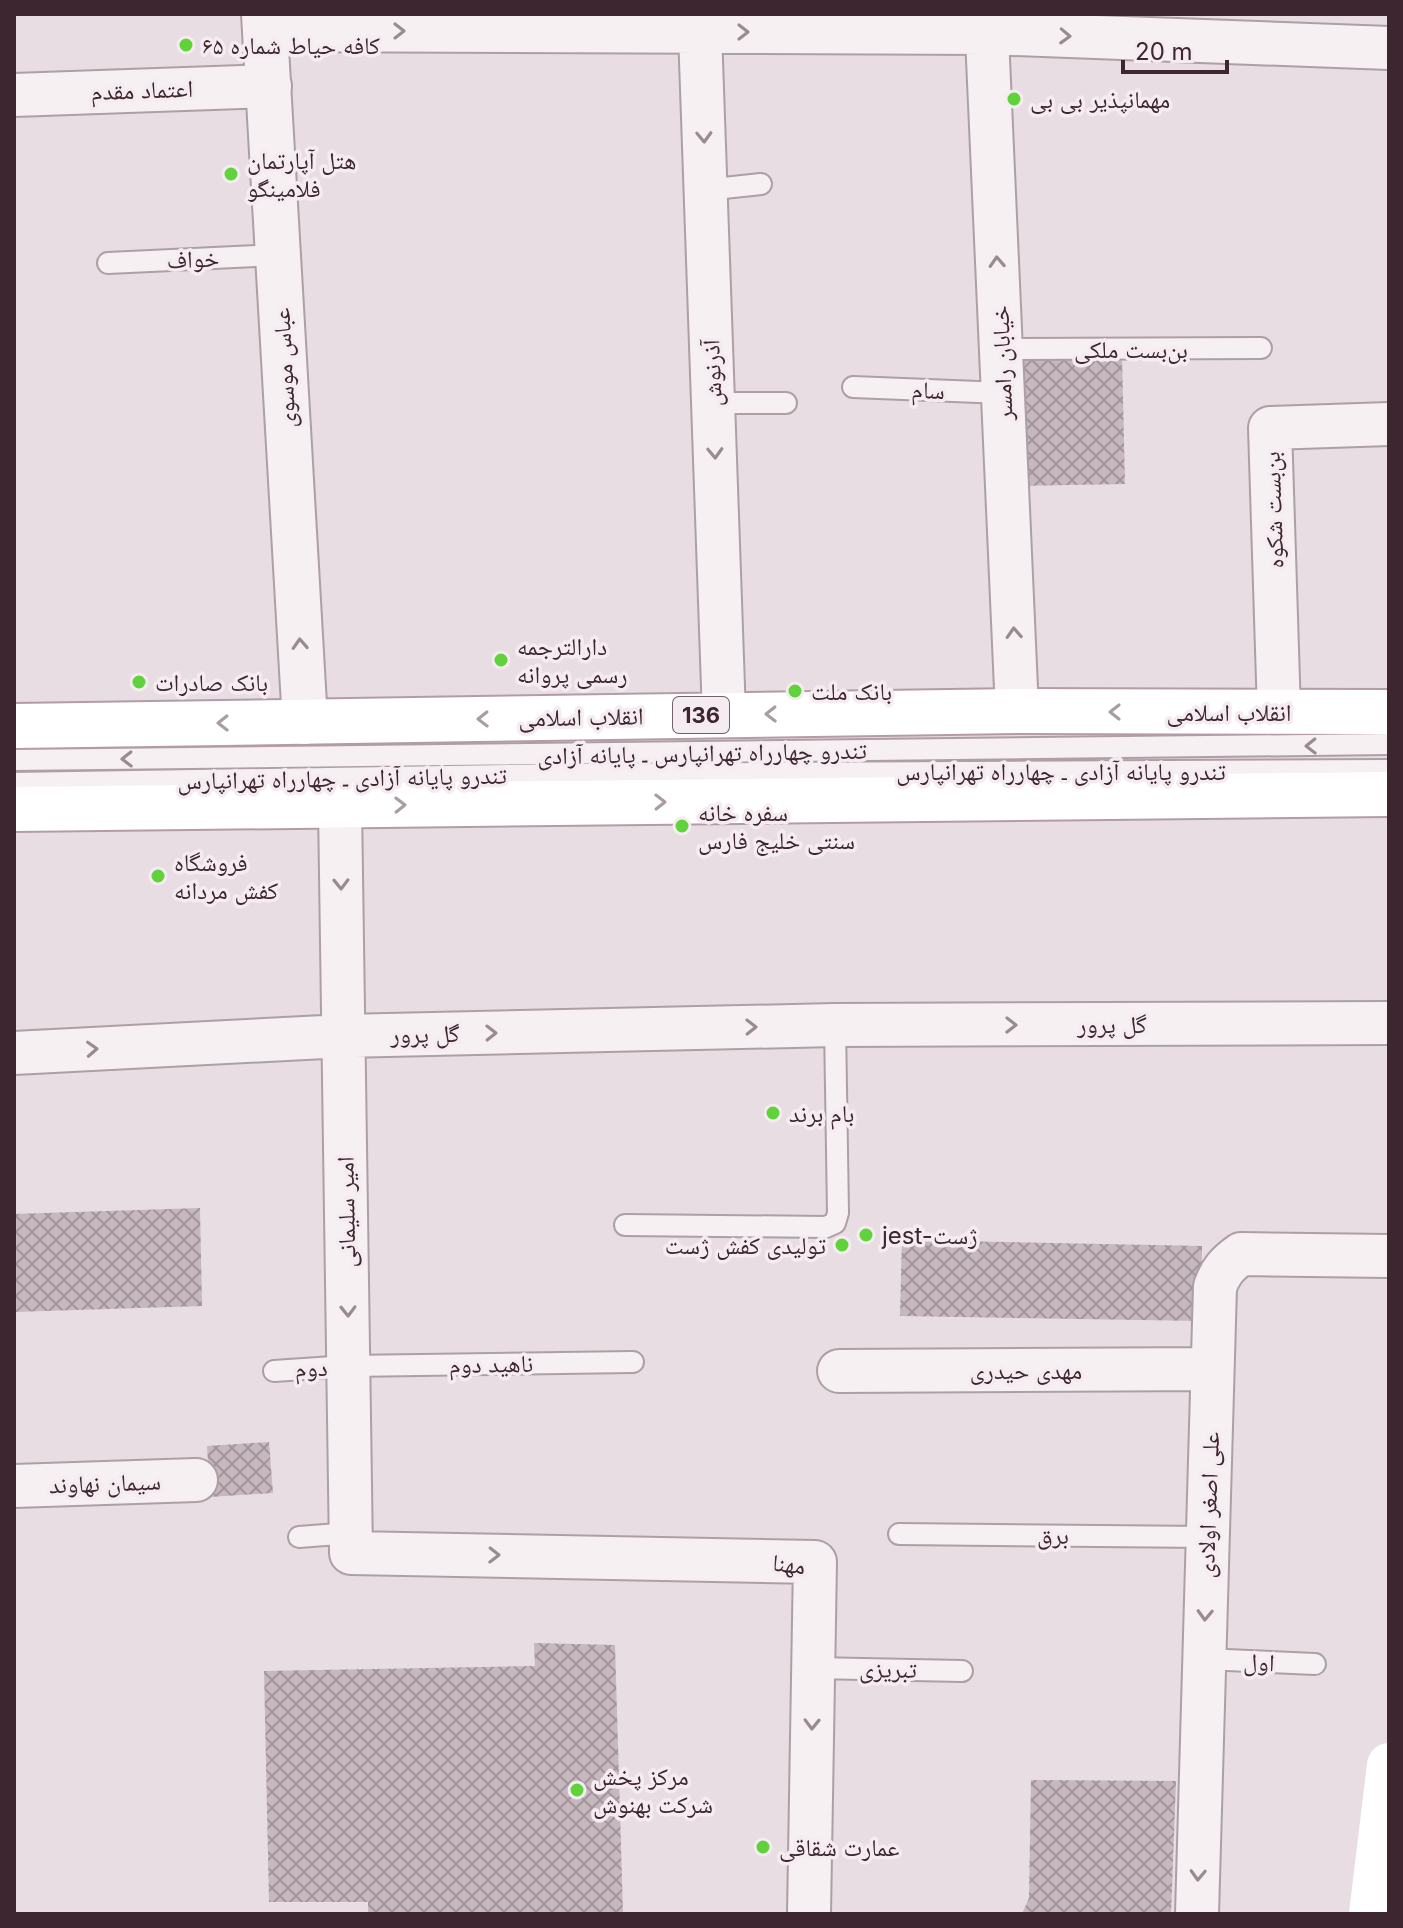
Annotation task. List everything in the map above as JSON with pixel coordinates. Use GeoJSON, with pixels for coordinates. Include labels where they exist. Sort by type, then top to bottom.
{"type":"FeatureCollection","features":[{"type":"Feature","properties":{"kind":"main road","name":"انقلاب اسلامی"},"geometry":{"type":"LineString","coordinates":[[14,726],[1017,711],[1389,712]]}},
{"type":"Feature","properties":{"kind":"main road"},"geometry":{"type":"LineString","coordinates":[[14,809],[1389,794]]}},
{"type":"Feature","properties":{"kind":"main road"},"geometry":{"type":"LineString","coordinates":[[1371,1914],[1389,1765]]}},
{"type":"Feature","properties":{"kind":"street"},"geometry":{"type":"LineString","coordinates":[[265,22],[986,23],[1389,48]]}},
{"type":"Feature","properties":{"kind":"street","name":"عباس موسوی"},"geometry":{"type":"LineString","coordinates":[[265,22],[305,722]]}},
{"type":"Feature","properties":{"kind":"street","name":"آذرنوش"},"geometry":{"type":"LineString","coordinates":[[700,23],[724,715]]}},
{"type":"Feature","properties":{"kind":"street","name":"خیابان رامسر"},"geometry":{"type":"LineString","coordinates":[[986,23],[1017,711]]}},
{"type":"Feature","properties":{"kind":"street","name":"اعتماد مقدم"},"geometry":{"type":"LineString","coordinates":[[14,95],[270,86]]}},
{"type":"Feature","properties":{"kind":"street","name":"بن‌بست شکوه"},"geometry":{"type":"LineString","coordinates":[[1279,712],[1270,428],[1389,424]]}},
{"type":"Feature","properties":{"kind":"street","name":"امیر سلیمانی"},"geometry":{"type":"LineString","coordinates":[[340,806],[351,1533]]}},
{"type":"Feature","properties":{"kind":"street","name":"گل پرور"},"geometry":{"type":"LineString","coordinates":[[14,1053],[343,1036],[835,1025],[1389,1023]]}},
{"type":"Feature","properties":{"kind":"street","name":"علی اصغر اولادی"},"geometry":{"type":"LineString","coordinates":[[1197,1914],[1215,1287],[1228,1263],[1241,1254],[1389,1256]]}},
{"type":"Feature","properties":{"kind":"street","name":"مهدی حیدری"},"geometry":{"type":"LineString","coordinates":[[839,1371],[1212,1369]]}},
{"type":"Feature","properties":{"kind":"street","name":"سیمان نهاوند"},"geometry":{"type":"LineString","coordinates":[[14,1486],[196,1480]]}},
{"type":"Feature","properties":{"kind":"street","name":"مهنا"},"geometry":{"type":"LineString","coordinates":[[351,1533],[351,1553],[815,1562],[809,1914]]}},
{"type":"Feature","properties":{"kind":"lane"},"geometry":{"type":"LineString","coordinates":[[705,190],[761,184]]}},
{"type":"Feature","properties":{"kind":"lane","name":"خواف"},"geometry":{"type":"LineString","coordinates":[[108,263],[277,255]]}},
{"type":"Feature","properties":{"kind":"lane","name":"بن‌بست ملکی"},"geometry":{"type":"LineString","coordinates":[[1001,349],[1261,348]]}},
{"type":"Feature","properties":{"kind":"lane","name":"سام"},"geometry":{"type":"LineString","coordinates":[[853,387],[1003,393]]}},
{"type":"Feature","properties":{"kind":"lane"},"geometry":{"type":"LineString","coordinates":[[713,403],[786,403]]}},
{"type":"Feature","properties":{"kind":"lane","name":"تندرو چهارراه تهرانپارس ـ پایانه آزادی"},"geometry":{"type":"LineString","coordinates":[[14,760],[1389,744]]}},
{"type":"Feature","properties":{"kind":"lane","name":"تندرو پایانه آزادی ـ چهارراه تهرانپارس"},"geometry":{"type":"LineString","coordinates":[[14,783],[573,774],[1389,770]]}},
{"type":"Feature","properties":{"kind":"lane"},"geometry":{"type":"LineString","coordinates":[[625,1225],[826,1227],[835,1223],[838,1213],[835,1025]]}},
{"type":"Feature","properties":{"kind":"lane","name":"ناهید دوم"},"geometry":{"type":"LineString","coordinates":[[348,1366],[633,1362]]}},
{"type":"Feature","properties":{"kind":"lane","name":"دوم"},"geometry":{"type":"LineString","coordinates":[[274,1371],[348,1366]]}},
{"type":"Feature","properties":{"kind":"lane"},"geometry":{"type":"LineString","coordinates":[[299,1537],[351,1533]]}},
{"type":"Feature","properties":{"kind":"lane","name":"برق"},"geometry":{"type":"LineString","coordinates":[[899,1534],[1207,1537]]}},
{"type":"Feature","properties":{"kind":"lane","name":"اول"},"geometry":{"type":"LineString","coordinates":[[1204,1659],[1315,1664]]}},
{"type":"Feature","properties":{"kind":"lane","name":"تبریزی"},"geometry":{"type":"LineString","coordinates":[[813,1668],[962,1671]]}},
{"type":"Feature","properties":{"kind":"building"},"geometry":{"type":"Polygon","coordinates":[[[1122,357],[1125,484],[1015,486],[1012,359],[1122,357]]]}},
{"type":"Feature","properties":{"kind":"building"},"geometry":{"type":"Polygon","coordinates":[[[200,1208],[202,1306],[14,1312],[14,1214],[200,1208]]]}},
{"type":"Feature","properties":{"kind":"building"},"geometry":{"type":"Polygon","coordinates":[[[902,1240],[1202,1246],[1201,1321],[900,1316],[902,1240]]]}},
{"type":"Feature","properties":{"kind":"building"},"geometry":{"type":"Polygon","coordinates":[[[269,1442],[273,1493],[210,1497],[207,1446],[269,1442]]]}},
{"type":"Feature","properties":{"kind":"building"},"geometry":{"type":"Polygon","coordinates":[[[534,1643],[615,1645],[623,1914],[368,1914],[368,1902],[269,1902],[264,1671],[535,1666],[534,1643]]]}},
{"type":"Feature","properties":{"kind":"building"},"geometry":{"type":"Polygon","coordinates":[[[1031,1780],[1176,1781],[1171,1914],[1022,1914],[1029,1898],[1031,1780]]]}},
{"type":"Feature","properties":{"kind":"place","name":"کافه حياط شماره ۶۵"},"geometry":{"type":"Point","coordinates":[186,45]}},
{"type":"Feature","properties":{"kind":"place","name":"مهمانپذیر بی بی"},"geometry":{"type":"Point","coordinates":[1014,99]}},
{"type":"Feature","properties":{"kind":"place","name":"هتل آپارتمان فلامینگو"},"geometry":{"type":"Point","coordinates":[231,174]}},
{"type":"Feature","properties":{"kind":"place","name":"دارالترجمه رسمی پروانه"},"geometry":{"type":"Point","coordinates":[501,660]}},
{"type":"Feature","properties":{"kind":"place","name":"بانک صادرات"},"geometry":{"type":"Point","coordinates":[139,682]}},
{"type":"Feature","properties":{"kind":"place","name":"بانک ملت"},"geometry":{"type":"Point","coordinates":[795,691]}},
{"type":"Feature","properties":{"kind":"place","name":"سفره خانه سنتی خلیج فارس"},"geometry":{"type":"Point","coordinates":[682,826]}},
{"type":"Feature","properties":{"kind":"place","name":"فروشگاه کفش مردانه"},"geometry":{"type":"Point","coordinates":[158,876]}},
{"type":"Feature","properties":{"kind":"place","name":"بام برند"},"geometry":{"type":"Point","coordinates":[773,1113]}},
{"type":"Feature","properties":{"kind":"place","name":"jest-ژست"},"geometry":{"type":"Point","coordinates":[866,1235]}},
{"type":"Feature","properties":{"kind":"place","name":"تولیدی کفش ژست"},"geometry":{"type":"Point","coordinates":[842,1245]}},
{"type":"Feature","properties":{"kind":"place","name":"مرکز پخش شرکت بهنوش"},"geometry":{"type":"Point","coordinates":[577,1790]}},
{"type":"Feature","properties":{"kind":"place","name":"عمارت شقاقی"},"geometry":{"type":"Point","coordinates":[763,1847]}}]}
